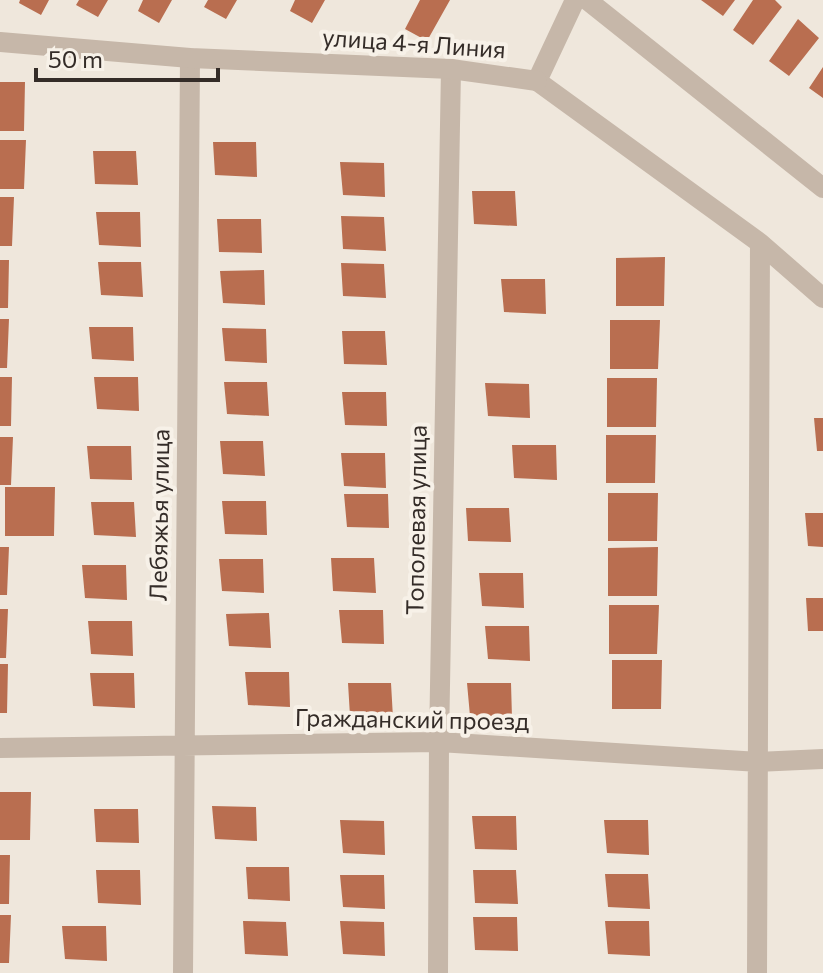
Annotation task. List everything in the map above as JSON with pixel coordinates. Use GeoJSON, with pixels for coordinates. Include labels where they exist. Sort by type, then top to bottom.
{"type":"FeatureCollection","features":[{"type":"Feature","properties":{"kind":"street"},"geometry":{"type":"LineString","coordinates":[[575,0],[537,81],[760,243],[823,298]]}},
{"type":"Feature","properties":{"kind":"street"},"geometry":{"type":"LineString","coordinates":[[587,0],[823,188]]}},
{"type":"Feature","properties":{"kind":"street","name":"улица 4-я Линия"},"geometry":{"type":"LineString","coordinates":[[0,42],[190,58],[451,69],[537,81]]}},
{"type":"Feature","properties":{"kind":"street","name":"Лебяжья улица"},"geometry":{"type":"LineString","coordinates":[[183,973],[190,58]]}},
{"type":"Feature","properties":{"kind":"street","name":"Тополевая улица"},"geometry":{"type":"LineString","coordinates":[[438,973],[451,69]]}},
{"type":"Feature","properties":{"kind":"street"},"geometry":{"type":"LineString","coordinates":[[757,973],[760,243]]}},
{"type":"Feature","properties":{"kind":"street","name":"Гражданский проезд"},"geometry":{"type":"LineString","coordinates":[[0,748],[439,742],[759,762],[823,759]]}},
{"type":"Feature","properties":{"kind":"building"},"geometry":{"type":"Polygon","coordinates":[[[20,0],[49,0],[41,15],[19,3],[20,0]]]}},
{"type":"Feature","properties":{"kind":"building"},"geometry":{"type":"Polygon","coordinates":[[[79,0],[108,0],[98,17],[76,5],[79,0]]]}},
{"type":"Feature","properties":{"kind":"building"},"geometry":{"type":"Polygon","coordinates":[[[143,0],[172,0],[159,23],[138,11],[143,0]]]}},
{"type":"Feature","properties":{"kind":"building"},"geometry":{"type":"Polygon","coordinates":[[[208,0],[237,0],[226,19],[204,7],[208,0]]]}},
{"type":"Feature","properties":{"kind":"building"},"geometry":{"type":"Polygon","coordinates":[[[295,0],[325,0],[312,23],[290,11],[295,0]]]}},
{"type":"Feature","properties":{"kind":"building"},"geometry":{"type":"Polygon","coordinates":[[[420,0],[450,0],[427,41],[405,29],[420,0]]]}},
{"type":"Feature","properties":{"kind":"building"},"geometry":{"type":"Polygon","coordinates":[[[701,0],[735,0],[723,16],[701,0]]]}},
{"type":"Feature","properties":{"kind":"building"},"geometry":{"type":"Polygon","coordinates":[[[753,0],[775,0],[782,7],[753,45],[733,30],[753,0]]]}},
{"type":"Feature","properties":{"kind":"building"},"geometry":{"type":"Polygon","coordinates":[[[798,19],[819,38],[789,76],[769,61],[798,19]]]}},
{"type":"Feature","properties":{"kind":"building"},"geometry":{"type":"Polygon","coordinates":[[[823,67],[823,98],[809,88],[823,67]]]}},
{"type":"Feature","properties":{"kind":"building"},"geometry":{"type":"Polygon","coordinates":[[[0,82],[25,82],[24,131],[0,131],[0,82]]]}},
{"type":"Feature","properties":{"kind":"building"},"geometry":{"type":"Polygon","coordinates":[[[0,140],[26,140],[24,189],[0,189],[0,140]]]}},
{"type":"Feature","properties":{"kind":"building"},"geometry":{"type":"Polygon","coordinates":[[[213,142],[256,142],[257,177],[215,175],[213,142]]]}},
{"type":"Feature","properties":{"kind":"building"},"geometry":{"type":"Polygon","coordinates":[[[93,151],[136,151],[138,185],[95,184],[93,151]]]}},
{"type":"Feature","properties":{"kind":"building"},"geometry":{"type":"Polygon","coordinates":[[[340,162],[384,163],[385,197],[343,195],[340,162]]]}},
{"type":"Feature","properties":{"kind":"building"},"geometry":{"type":"Polygon","coordinates":[[[472,191],[515,191],[517,226],[474,224],[472,191]]]}},
{"type":"Feature","properties":{"kind":"building"},"geometry":{"type":"Polygon","coordinates":[[[0,197],[14,197],[12,246],[0,246],[0,197]]]}},
{"type":"Feature","properties":{"kind":"building"},"geometry":{"type":"Polygon","coordinates":[[[96,212],[140,212],[141,247],[99,245],[96,212]]]}},
{"type":"Feature","properties":{"kind":"building"},"geometry":{"type":"Polygon","coordinates":[[[341,216],[384,217],[386,251],[343,249],[341,216]]]}},
{"type":"Feature","properties":{"kind":"building"},"geometry":{"type":"Polygon","coordinates":[[[217,219],[261,219],[262,253],[219,252],[217,219]]]}},
{"type":"Feature","properties":{"kind":"building"},"geometry":{"type":"Polygon","coordinates":[[[665,257],[664,306],[616,306],[616,258],[665,257]]]}},
{"type":"Feature","properties":{"kind":"building"},"geometry":{"type":"Polygon","coordinates":[[[0,260],[9,260],[8,308],[0,308],[0,260]]]}},
{"type":"Feature","properties":{"kind":"building"},"geometry":{"type":"Polygon","coordinates":[[[98,262],[141,262],[143,297],[101,295],[98,262]]]}},
{"type":"Feature","properties":{"kind":"building"},"geometry":{"type":"Polygon","coordinates":[[[341,263],[384,264],[386,298],[343,296],[341,263]]]}},
{"type":"Feature","properties":{"kind":"building"},"geometry":{"type":"Polygon","coordinates":[[[264,270],[265,305],[223,303],[220,271],[264,270]]]}},
{"type":"Feature","properties":{"kind":"building"},"geometry":{"type":"Polygon","coordinates":[[[501,279],[545,279],[546,314],[504,312],[501,279]]]}},
{"type":"Feature","properties":{"kind":"building"},"geometry":{"type":"Polygon","coordinates":[[[0,319],[9,319],[7,368],[0,368],[0,319]]]}},
{"type":"Feature","properties":{"kind":"building"},"geometry":{"type":"Polygon","coordinates":[[[610,320],[660,320],[658,369],[610,369],[610,320]]]}},
{"type":"Feature","properties":{"kind":"building"},"geometry":{"type":"Polygon","coordinates":[[[89,327],[133,327],[134,361],[92,359],[89,327]]]}},
{"type":"Feature","properties":{"kind":"building"},"geometry":{"type":"Polygon","coordinates":[[[222,328],[266,329],[267,363],[225,361],[222,328]]]}},
{"type":"Feature","properties":{"kind":"building"},"geometry":{"type":"Polygon","coordinates":[[[342,331],[385,331],[387,365],[344,364],[342,331]]]}},
{"type":"Feature","properties":{"kind":"building"},"geometry":{"type":"Polygon","coordinates":[[[0,377],[12,377],[11,426],[0,426],[0,377]]]}},
{"type":"Feature","properties":{"kind":"building"},"geometry":{"type":"Polygon","coordinates":[[[94,377],[138,377],[139,411],[97,409],[94,377]]]}},
{"type":"Feature","properties":{"kind":"building"},"geometry":{"type":"Polygon","coordinates":[[[607,378],[657,378],[656,427],[607,427],[607,378]]]}},
{"type":"Feature","properties":{"kind":"building"},"geometry":{"type":"Polygon","coordinates":[[[224,382],[267,382],[269,416],[227,414],[224,382]]]}},
{"type":"Feature","properties":{"kind":"building"},"geometry":{"type":"Polygon","coordinates":[[[485,383],[529,384],[530,418],[488,416],[485,383]]]}},
{"type":"Feature","properties":{"kind":"building"},"geometry":{"type":"Polygon","coordinates":[[[342,392],[386,392],[387,426],[345,425],[342,392]]]}},
{"type":"Feature","properties":{"kind":"building"},"geometry":{"type":"Polygon","coordinates":[[[814,418],[823,418],[823,451],[817,451],[814,418]]]}},
{"type":"Feature","properties":{"kind":"building"},"geometry":{"type":"Polygon","coordinates":[[[606,435],[656,435],[655,483],[606,483],[606,435]]]}},
{"type":"Feature","properties":{"kind":"building"},"geometry":{"type":"Polygon","coordinates":[[[0,437],[13,437],[11,485],[0,485],[0,437]]]}},
{"type":"Feature","properties":{"kind":"building"},"geometry":{"type":"Polygon","coordinates":[[[220,441],[263,441],[265,476],[223,474],[220,441]]]}},
{"type":"Feature","properties":{"kind":"building"},"geometry":{"type":"Polygon","coordinates":[[[512,445],[556,445],[557,480],[514,478],[512,445]]]}},
{"type":"Feature","properties":{"kind":"building"},"geometry":{"type":"Polygon","coordinates":[[[87,446],[131,446],[132,480],[90,479],[87,446]]]}},
{"type":"Feature","properties":{"kind":"building"},"geometry":{"type":"Polygon","coordinates":[[[341,453],[385,453],[386,488],[344,486],[341,453]]]}},
{"type":"Feature","properties":{"kind":"building"},"geometry":{"type":"Polygon","coordinates":[[[5,487],[55,487],[54,536],[5,536],[5,487]]]}},
{"type":"Feature","properties":{"kind":"building"},"geometry":{"type":"Polygon","coordinates":[[[608,493],[658,493],[657,541],[608,541],[608,493]]]}},
{"type":"Feature","properties":{"kind":"building"},"geometry":{"type":"Polygon","coordinates":[[[344,494],[388,494],[389,528],[347,527],[344,494]]]}},
{"type":"Feature","properties":{"kind":"building"},"geometry":{"type":"Polygon","coordinates":[[[222,501],[266,501],[267,535],[225,534],[222,501]]]}},
{"type":"Feature","properties":{"kind":"building"},"geometry":{"type":"Polygon","coordinates":[[[91,502],[134,502],[136,537],[94,535],[91,502]]]}},
{"type":"Feature","properties":{"kind":"building"},"geometry":{"type":"Polygon","coordinates":[[[466,508],[509,508],[511,542],[468,541],[466,508]]]}},
{"type":"Feature","properties":{"kind":"building"},"geometry":{"type":"Polygon","coordinates":[[[805,513],[823,513],[823,547],[808,546],[805,513]]]}},
{"type":"Feature","properties":{"kind":"building"},"geometry":{"type":"Polygon","coordinates":[[[0,547],[9,547],[7,595],[0,595],[0,547]]]}},
{"type":"Feature","properties":{"kind":"building"},"geometry":{"type":"Polygon","coordinates":[[[658,547],[657,596],[608,596],[608,548],[658,547]]]}},
{"type":"Feature","properties":{"kind":"building"},"geometry":{"type":"Polygon","coordinates":[[[331,558],[374,558],[376,593],[333,591],[331,558]]]}},
{"type":"Feature","properties":{"kind":"building"},"geometry":{"type":"Polygon","coordinates":[[[219,559],[263,559],[264,593],[222,591],[219,559]]]}},
{"type":"Feature","properties":{"kind":"building"},"geometry":{"type":"Polygon","coordinates":[[[82,565],[126,565],[127,600],[85,598],[82,565]]]}},
{"type":"Feature","properties":{"kind":"building"},"geometry":{"type":"Polygon","coordinates":[[[479,573],[523,573],[524,608],[482,606],[479,573]]]}},
{"type":"Feature","properties":{"kind":"building"},"geometry":{"type":"Polygon","coordinates":[[[806,598],[823,598],[823,631],[808,631],[806,598]]]}},
{"type":"Feature","properties":{"kind":"building"},"geometry":{"type":"Polygon","coordinates":[[[609,605],[659,605],[657,654],[609,654],[609,605]]]}},
{"type":"Feature","properties":{"kind":"building"},"geometry":{"type":"Polygon","coordinates":[[[0,609],[8,609],[6,658],[0,658],[0,609]]]}},
{"type":"Feature","properties":{"kind":"building"},"geometry":{"type":"Polygon","coordinates":[[[339,610],[383,610],[384,644],[342,643],[339,610]]]}},
{"type":"Feature","properties":{"kind":"building"},"geometry":{"type":"Polygon","coordinates":[[[269,613],[271,648],[229,646],[226,614],[269,613]]]}},
{"type":"Feature","properties":{"kind":"building"},"geometry":{"type":"Polygon","coordinates":[[[88,621],[132,621],[133,656],[91,654],[88,621]]]}},
{"type":"Feature","properties":{"kind":"building"},"geometry":{"type":"Polygon","coordinates":[[[485,626],[529,626],[530,661],[488,659],[485,626]]]}},
{"type":"Feature","properties":{"kind":"building"},"geometry":{"type":"Polygon","coordinates":[[[612,660],[662,660],[661,709],[612,709],[612,660]]]}},
{"type":"Feature","properties":{"kind":"building"},"geometry":{"type":"Polygon","coordinates":[[[0,664],[8,664],[7,713],[0,713],[0,664]]]}},
{"type":"Feature","properties":{"kind":"building"},"geometry":{"type":"Polygon","coordinates":[[[245,672],[289,672],[290,707],[248,705],[245,672]]]}},
{"type":"Feature","properties":{"kind":"building"},"geometry":{"type":"Polygon","coordinates":[[[90,673],[134,673],[135,708],[93,706],[90,673]]]}},
{"type":"Feature","properties":{"kind":"building"},"geometry":{"type":"Polygon","coordinates":[[[348,683],[391,683],[393,718],[350,716],[348,683]]]}},
{"type":"Feature","properties":{"kind":"building"},"geometry":{"type":"Polygon","coordinates":[[[467,683],[511,683],[512,718],[470,716],[467,683]]]}},
{"type":"Feature","properties":{"kind":"building"},"geometry":{"type":"Polygon","coordinates":[[[0,792],[31,792],[30,840],[0,840],[0,792]]]}},
{"type":"Feature","properties":{"kind":"building"},"geometry":{"type":"Polygon","coordinates":[[[212,806],[256,807],[257,841],[215,839],[212,806]]]}},
{"type":"Feature","properties":{"kind":"building"},"geometry":{"type":"Polygon","coordinates":[[[94,809],[138,809],[139,843],[96,842],[94,809]]]}},
{"type":"Feature","properties":{"kind":"building"},"geometry":{"type":"Polygon","coordinates":[[[472,816],[516,816],[517,850],[475,849],[472,816]]]}},
{"type":"Feature","properties":{"kind":"building"},"geometry":{"type":"Polygon","coordinates":[[[340,820],[384,821],[385,855],[343,853],[340,820]]]}},
{"type":"Feature","properties":{"kind":"building"},"geometry":{"type":"Polygon","coordinates":[[[604,820],[648,820],[649,855],[607,853],[604,820]]]}},
{"type":"Feature","properties":{"kind":"building"},"geometry":{"type":"Polygon","coordinates":[[[0,855],[10,855],[9,904],[0,904],[0,855]]]}},
{"type":"Feature","properties":{"kind":"building"},"geometry":{"type":"Polygon","coordinates":[[[246,867],[289,867],[290,901],[248,899],[246,867]]]}},
{"type":"Feature","properties":{"kind":"building"},"geometry":{"type":"Polygon","coordinates":[[[96,870],[140,870],[141,905],[98,903],[96,870]]]}},
{"type":"Feature","properties":{"kind":"building"},"geometry":{"type":"Polygon","coordinates":[[[473,870],[516,870],[518,904],[475,903],[473,870]]]}},
{"type":"Feature","properties":{"kind":"building"},"geometry":{"type":"Polygon","coordinates":[[[605,874],[648,874],[650,909],[608,907],[605,874]]]}},
{"type":"Feature","properties":{"kind":"building"},"geometry":{"type":"Polygon","coordinates":[[[340,875],[384,875],[385,909],[343,907],[340,875]]]}},
{"type":"Feature","properties":{"kind":"building"},"geometry":{"type":"Polygon","coordinates":[[[0,915],[11,915],[9,963],[0,963],[0,915]]]}},
{"type":"Feature","properties":{"kind":"building"},"geometry":{"type":"Polygon","coordinates":[[[473,917],[517,917],[518,951],[475,950],[473,917]]]}},
{"type":"Feature","properties":{"kind":"building"},"geometry":{"type":"Polygon","coordinates":[[[243,921],[286,922],[288,956],[245,954],[243,921]]]}},
{"type":"Feature","properties":{"kind":"building"},"geometry":{"type":"Polygon","coordinates":[[[340,921],[384,922],[385,956],[343,954],[340,921]]]}},
{"type":"Feature","properties":{"kind":"building"},"geometry":{"type":"Polygon","coordinates":[[[605,921],[649,921],[650,956],[608,954],[605,921]]]}},
{"type":"Feature","properties":{"kind":"building"},"geometry":{"type":"Polygon","coordinates":[[[62,926],[106,926],[107,961],[65,959],[62,926]]]}}]}
